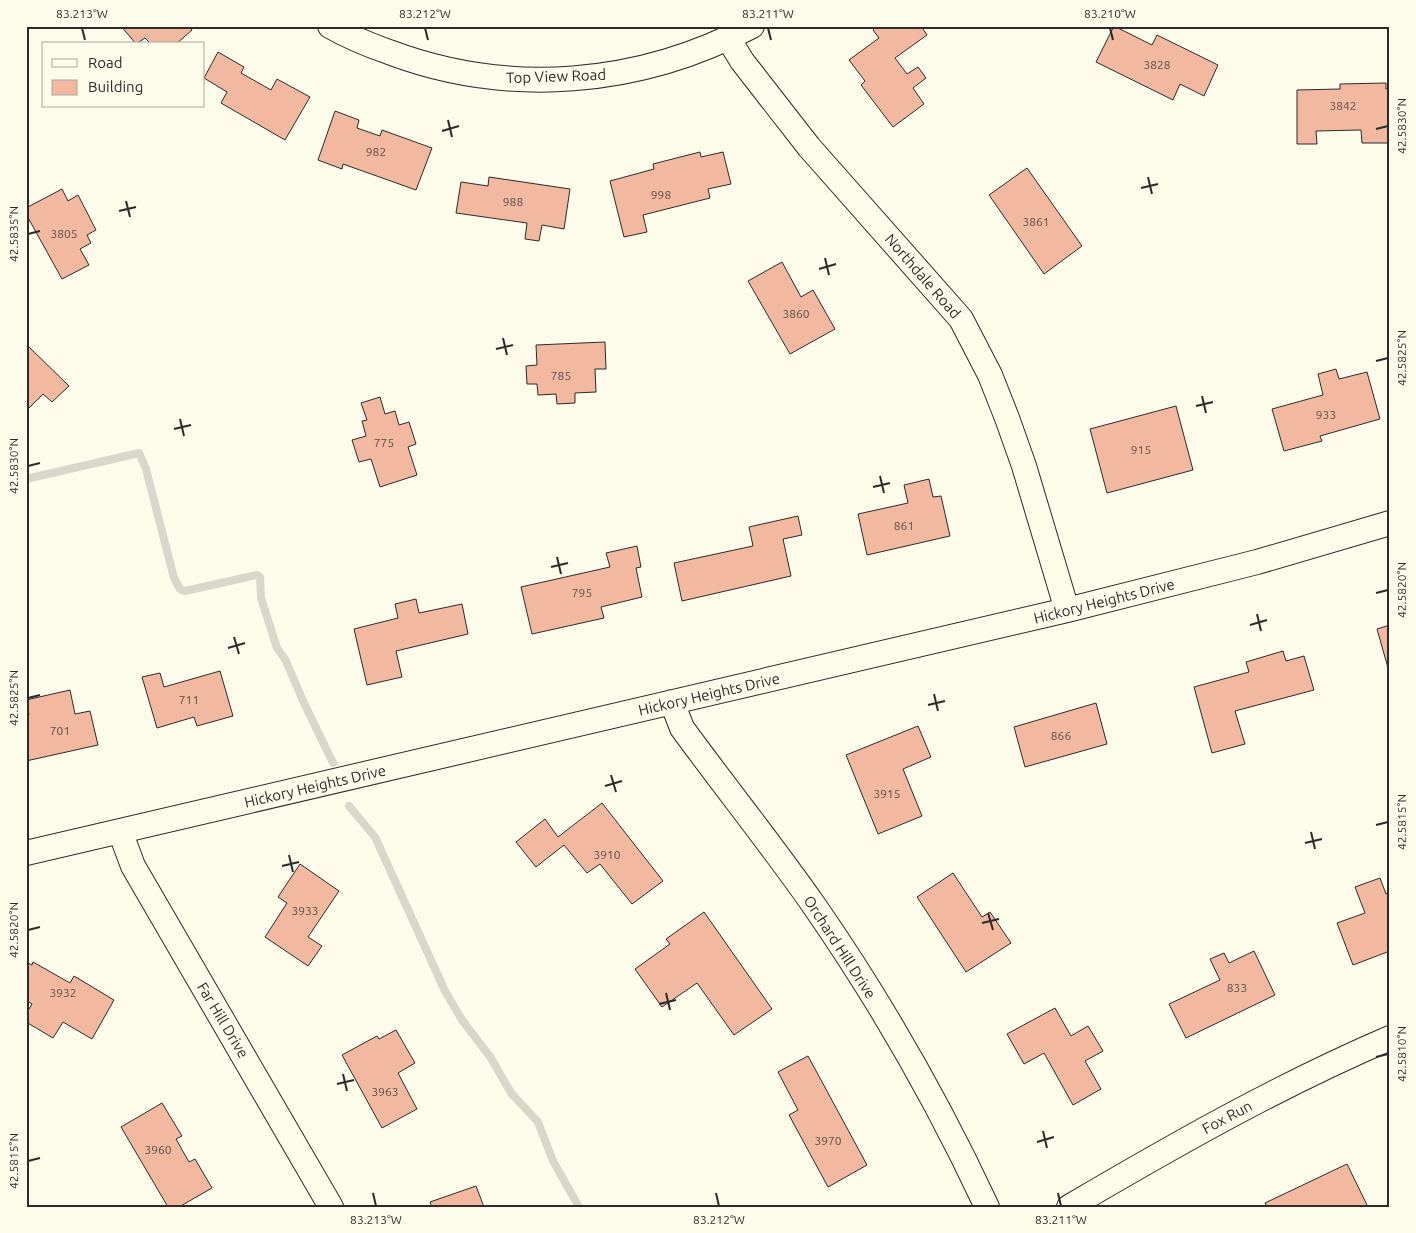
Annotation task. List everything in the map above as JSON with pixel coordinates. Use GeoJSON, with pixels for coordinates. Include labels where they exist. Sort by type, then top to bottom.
{"type":"FeatureCollection","features":[{"type":"Feature","properties":{"kind":"street","name":"Top View Road"},"geometry":{"type":"LineString","coordinates":[[330,26],[405,58],[450,71],[490,78],[531,81],[620,73],[690,54],[752,26]]}},
{"type":"Feature","properties":{"kind":"street","name":"Northdale Road"},"geometry":{"type":"LineString","coordinates":[[728,38],[747,68],[809,147],[943,297],[961,319],[974,340],[1004,409],[1024,466],[1067,610]]}},
{"type":"Feature","properties":{"kind":"street","name":"Hickory Heights Drive"},"geometry":{"type":"LineString","coordinates":[[26,853],[1067,610],[1257,562],[1390,523]]}},
{"type":"Feature","properties":{"kind":"street","name":"Orchard Hill Drive"},"geometry":{"type":"LineString","coordinates":[[672,702],[682,728],[794,878],[880,1008],[905,1049],[987,1207]]}},
{"type":"Feature","properties":{"kind":"street","name":"Far Hill Drive"},"geometry":{"type":"LineString","coordinates":[[120,831],[142,882],[331,1207]]}},
{"type":"Feature","properties":{"kind":"street","name":"Fox Run"},"geometry":{"type":"LineString","coordinates":[[1069,1207],[1211,1125],[1271,1094],[1390,1038]]}},
{"type":"Feature","properties":{"kind":"building"},"geometry":{"type":"Polygon","coordinates":[[[121,26],[189,26],[192,30],[178,42],[149,42],[145,38],[139,42],[134,42],[121,26]]]}},
{"type":"Feature","properties":{"kind":"building"},"geometry":{"type":"Polygon","coordinates":[[[877,26],[921,26],[927,35],[895,58],[907,74],[918,67],[926,78],[913,88],[924,104],[893,127],[861,85],[865,81],[849,60],[879,38],[873,30],[877,26]]]}},
{"type":"Feature","properties":{"kind":"building"},"geometry":{"type":"Polygon","coordinates":[[[1114,26],[1152,45],[1157,35],[1218,65],[1204,96],[1180,84],[1173,100],[1096,62],[1114,26]]]}},
{"type":"Feature","properties":{"kind":"building"},"geometry":{"type":"Polygon","coordinates":[[[218,52],[244,67],[241,73],[271,90],[277,79],[310,97],[285,140],[221,103],[227,92],[205,79],[218,52]]]}},
{"type":"Feature","properties":{"kind":"building"},"geometry":{"type":"Polygon","coordinates":[[[1386,83],[1386,89],[1390,88],[1388,143],[1362,143],[1361,130],[1316,131],[1317,144],[1297,144],[1297,90],[1340,89],[1340,84],[1386,83]]]}},
{"type":"Feature","properties":{"kind":"building"},"geometry":{"type":"Polygon","coordinates":[[[335,111],[359,120],[357,128],[380,136],[382,130],[432,148],[416,190],[343,164],[342,169],[318,160],[335,111]]]}},
{"type":"Feature","properties":{"kind":"building"},"geometry":{"type":"Polygon","coordinates":[[[700,152],[701,157],[723,152],[731,184],[708,189],[710,198],[643,215],[647,232],[624,237],[610,181],[654,169],[653,164],[700,152]]]}},
{"type":"Feature","properties":{"kind":"building"},"geometry":{"type":"Polygon","coordinates":[[[1027,168],[1082,246],[1044,274],[989,195],[1027,168]]]}},
{"type":"Feature","properties":{"kind":"building"},"geometry":{"type":"Polygon","coordinates":[[[489,177],[570,189],[564,229],[542,225],[539,241],[525,239],[527,223],[456,213],[461,182],[488,186],[489,177]]]}},
{"type":"Feature","properties":{"kind":"building"},"geometry":{"type":"Polygon","coordinates":[[[62,189],[68,201],[78,195],[96,230],[87,235],[91,243],[80,249],[89,265],[62,279],[26,214],[26,208],[62,189]]]}},
{"type":"Feature","properties":{"kind":"building"},"geometry":{"type":"Polygon","coordinates":[[[782,262],[801,297],[813,290],[835,329],[790,354],[748,281],[782,262]]]}},
{"type":"Feature","properties":{"kind":"building"},"geometry":{"type":"Polygon","coordinates":[[[605,342],[606,369],[595,369],[596,392],[575,393],[575,403],[557,404],[556,394],[538,395],[537,384],[527,384],[526,366],[537,365],[536,345],[605,342]]]}},
{"type":"Feature","properties":{"kind":"building"},"geometry":{"type":"Polygon","coordinates":[[[27,345],[69,386],[52,402],[43,394],[26,411],[27,345]]]}},
{"type":"Feature","properties":{"kind":"building"},"geometry":{"type":"Polygon","coordinates":[[[1336,369],[1339,379],[1367,372],[1380,419],[1320,436],[1322,441],[1284,451],[1272,409],[1323,395],[1318,374],[1336,369]]]}},
{"type":"Feature","properties":{"kind":"building"},"geometry":{"type":"Polygon","coordinates":[[[380,397],[385,414],[395,411],[399,425],[409,422],[416,444],[408,447],[417,475],[380,487],[371,459],[359,462],[352,440],[366,436],[362,421],[367,420],[361,403],[380,397]]]}},
{"type":"Feature","properties":{"kind":"building"},"geometry":{"type":"Polygon","coordinates":[[[1176,406],[1193,470],[1107,493],[1090,429],[1176,406]]]}},
{"type":"Feature","properties":{"kind":"building"},"geometry":{"type":"Polygon","coordinates":[[[929,479],[933,497],[941,496],[950,536],[867,555],[858,514],[908,503],[904,485],[929,479]]]}},
{"type":"Feature","properties":{"kind":"building"},"geometry":{"type":"Polygon","coordinates":[[[798,516],[802,535],[783,539],[791,576],[682,601],[674,563],[753,546],[749,527],[798,516]]]}},
{"type":"Feature","properties":{"kind":"building"},"geometry":{"type":"Polygon","coordinates":[[[637,546],[641,567],[636,568],[642,597],[601,607],[604,618],[532,634],[521,587],[610,567],[606,553],[637,546]]]}},
{"type":"Feature","properties":{"kind":"building"},"geometry":{"type":"Polygon","coordinates":[[[416,599],[419,613],[462,604],[468,634],[396,651],[402,677],[367,685],[354,629],[398,618],[395,604],[416,599]]]}},
{"type":"Feature","properties":{"kind":"building"},"geometry":{"type":"Polygon","coordinates":[[[1390,625],[1390,675],[1377,629],[1390,625]]]}},
{"type":"Feature","properties":{"kind":"building"},"geometry":{"type":"Polygon","coordinates":[[[1283,651],[1286,661],[1304,656],[1314,690],[1235,711],[1245,744],[1212,753],[1194,687],[1249,672],[1246,662],[1283,651]]]}},
{"type":"Feature","properties":{"kind":"building"},"geometry":{"type":"Polygon","coordinates":[[[220,671],[233,716],[197,726],[194,717],[157,728],[142,677],[160,673],[164,687],[220,671]]]}},
{"type":"Feature","properties":{"kind":"building"},"geometry":{"type":"Polygon","coordinates":[[[70,690],[75,714],[90,711],[98,745],[26,761],[26,716],[29,715],[26,700],[70,690]]]}},
{"type":"Feature","properties":{"kind":"building"},"geometry":{"type":"Polygon","coordinates":[[[1096,703],[1107,744],[1025,767],[1014,727],[1096,703]]]}},
{"type":"Feature","properties":{"kind":"building"},"geometry":{"type":"Polygon","coordinates":[[[918,726],[931,757],[903,769],[922,816],[878,834],[846,755],[918,726]]]}},
{"type":"Feature","properties":{"kind":"building"},"geometry":{"type":"Polygon","coordinates":[[[602,803],[663,881],[632,904],[600,864],[587,873],[564,845],[536,867],[516,842],[545,819],[558,837],[602,803]]]}},
{"type":"Feature","properties":{"kind":"building"},"geometry":{"type":"Polygon","coordinates":[[[300,864],[339,891],[308,937],[322,946],[308,966],[265,937],[287,903],[278,897],[300,864]]]}},
{"type":"Feature","properties":{"kind":"building"},"geometry":{"type":"Polygon","coordinates":[[[953,873],[982,917],[990,912],[1011,943],[966,972],[917,897],[953,873]]]}},
{"type":"Feature","properties":{"kind":"building"},"geometry":{"type":"Polygon","coordinates":[[[1380,878],[1386,894],[1390,892],[1390,951],[1353,965],[1337,923],[1365,913],[1355,887],[1380,878]]]}},
{"type":"Feature","properties":{"kind":"building"},"geometry":{"type":"Polygon","coordinates":[[[704,912],[772,1009],[734,1035],[697,983],[662,1007],[635,969],[670,944],[666,939],[704,912]]]}},
{"type":"Feature","properties":{"kind":"building"},"geometry":{"type":"Polygon","coordinates":[[[1254,951],[1275,995],[1186,1038],[1169,1004],[1220,980],[1210,959],[1224,953],[1229,963],[1254,951]]]}},
{"type":"Feature","properties":{"kind":"building"},"geometry":{"type":"Polygon","coordinates":[[[26,962],[32,965],[33,962],[70,983],[74,976],[114,1000],[92,1039],[63,1022],[53,1038],[26,1022],[26,1014],[32,1004],[26,1000],[26,962]]]}},
{"type":"Feature","properties":{"kind":"building"},"geometry":{"type":"Polygon","coordinates":[[[1055,1008],[1071,1036],[1088,1026],[1103,1051],[1085,1061],[1101,1089],[1073,1105],[1044,1053],[1024,1064],[1007,1034],[1055,1008]]]}},
{"type":"Feature","properties":{"kind":"building"},"geometry":{"type":"Polygon","coordinates":[[[396,1030],[415,1063],[398,1073],[417,1109],[382,1128],[342,1055],[377,1036],[379,1039],[396,1030]]]}},
{"type":"Feature","properties":{"kind":"building"},"geometry":{"type":"Polygon","coordinates":[[[808,1056],[867,1165],[828,1187],[789,1115],[798,1110],[778,1072],[808,1056]]]}},
{"type":"Feature","properties":{"kind":"building"},"geometry":{"type":"Polygon","coordinates":[[[162,1103],[182,1136],[176,1139],[189,1162],[195,1159],[212,1188],[179,1207],[168,1207],[121,1127],[162,1103]]]}},
{"type":"Feature","properties":{"kind":"building"},"geometry":{"type":"Polygon","coordinates":[[[1347,1164],[1368,1207],[1267,1207],[1265,1203],[1347,1164]]]}},
{"type":"Feature","properties":{"kind":"building"},"geometry":{"type":"Polygon","coordinates":[[[476,1186],[484,1207],[432,1207],[430,1202],[476,1186]]]}},
{"type":"Feature","properties":{"kind":"waterway"},"geometry":{"type":"LineString","coordinates":[[26,479],[139,453],[146,469],[174,578],[180,589],[185,591],[257,575],[260,577],[261,598],[277,648],[285,659],[333,763]]}},
{"type":"Feature","properties":{"kind":"waterway"},"geometry":{"type":"LineString","coordinates":[[349,806],[375,837],[445,991],[462,1020],[491,1058],[511,1093],[538,1122],[553,1161],[579,1207]]}}]}
